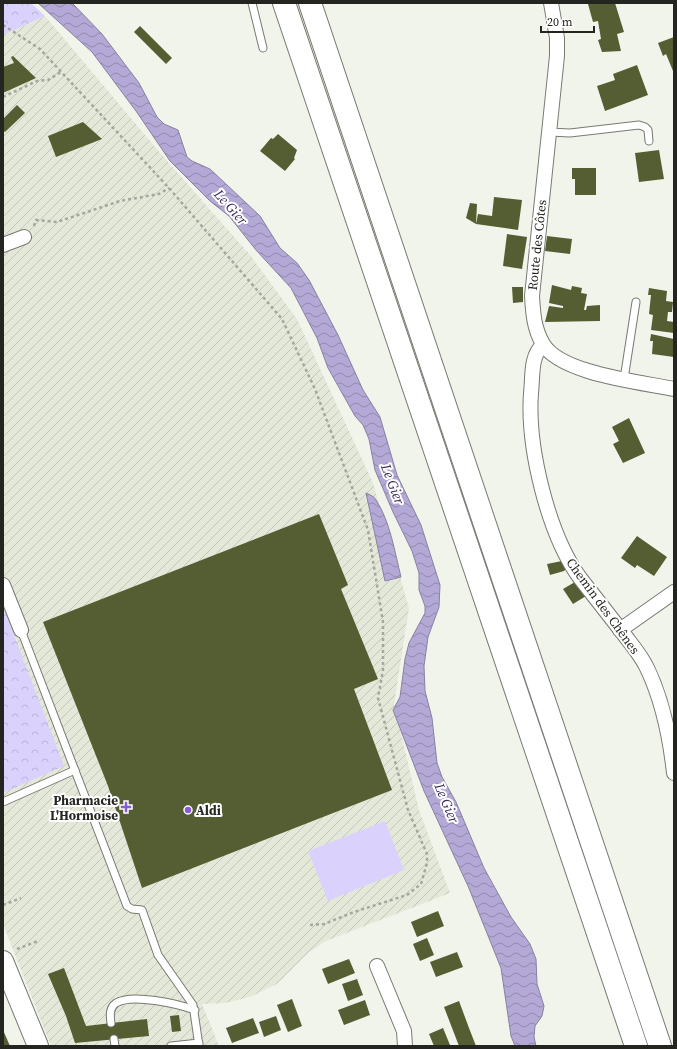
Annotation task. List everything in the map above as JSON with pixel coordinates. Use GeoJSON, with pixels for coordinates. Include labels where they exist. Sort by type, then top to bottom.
{"type":"FeatureCollection","features":[{"type":"Feature","properties":{"kind":"highway"},"geometry":{"type":"LineString","coordinates":[[284,3],[636,1046]]}},
{"type":"Feature","properties":{"kind":"highway"},"geometry":{"type":"LineString","coordinates":[[310,3],[660,1046]]}},
{"type":"Feature","properties":{"kind":"main road"},"geometry":{"type":"LineString","coordinates":[[10,956],[38,1046]]}},
{"type":"Feature","properties":{"kind":"street","name":"Route des Côtes"},"geometry":{"type":"LineString","coordinates":[[552,3],[557,38],[557,56],[532,296],[536,330],[543,345],[552,354],[583,370],[674,389]]}},
{"type":"Feature","properties":{"kind":"street"},"geometry":{"type":"LineString","coordinates":[[3,245],[24,237]]}},
{"type":"Feature","properties":{"kind":"street","name":"Chemin des Chênes"},"geometry":{"type":"LineString","coordinates":[[543,345],[538,349],[533,362],[530,409],[531,435],[536,461],[555,533],[579,576],[646,667],[660,701],[671,745],[674,773]]}},
{"type":"Feature","properties":{"kind":"street"},"geometry":{"type":"LineString","coordinates":[[3,585],[21,630]]}},
{"type":"Feature","properties":{"kind":"street"},"geometry":{"type":"LineString","coordinates":[[620,630],[674,592]]}},
{"type":"Feature","properties":{"kind":"street"},"geometry":{"type":"LineString","coordinates":[[378,966],[404,1031],[405,1046]]}},
{"type":"Feature","properties":{"kind":"lane"},"geometry":{"type":"LineString","coordinates":[[252,3],[262,48]]}},
{"type":"Feature","properties":{"kind":"lane"},"geometry":{"type":"LineString","coordinates":[[549,132],[570,133],[639,125],[645,126],[648,130],[650,141]]}},
{"type":"Feature","properties":{"kind":"lane"},"geometry":{"type":"LineString","coordinates":[[624,379],[636,302]]}},
{"type":"Feature","properties":{"kind":"lane"},"geometry":{"type":"LineString","coordinates":[[21,630],[127,906],[136,910],[142,910],[158,955],[195,1010],[199,1044],[171,1046]]}},
{"type":"Feature","properties":{"kind":"lane"},"geometry":{"type":"LineString","coordinates":[[3,802],[74,770]]}},
{"type":"Feature","properties":{"kind":"lane"},"geometry":{"type":"LineString","coordinates":[[111,1023],[111,1009],[115,1004],[121,1001],[158,1001],[195,1010]]}},
{"type":"Feature","properties":{"kind":"path"},"geometry":{"type":"LineString","coordinates":[[3,25],[40,49],[169,188],[282,319],[315,389],[368,530],[383,622],[383,670],[378,698],[408,810],[427,854],[427,863],[421,884],[407,895],[362,909],[324,924],[310,925]]}},
{"type":"Feature","properties":{"kind":"path"},"geometry":{"type":"LineString","coordinates":[[3,97],[39,80],[48,80],[61,72]]}},
{"type":"Feature","properties":{"kind":"path"},"geometry":{"type":"LineString","coordinates":[[24,237],[33,228],[36,220],[57,222],[120,201],[159,194],[169,188]]}},
{"type":"Feature","properties":{"kind":"path"},"geometry":{"type":"LineString","coordinates":[[3,905],[21,898]]}},
{"type":"Feature","properties":{"kind":"path"},"geometry":{"type":"LineString","coordinates":[[10,956],[38,941]]}},
{"type":"Feature","properties":{"kind":"shaded area"},"geometry":{"type":"Polygon","coordinates":[[[45,16],[161,154],[250,255],[297,319],[373,483],[409,608],[394,704],[419,810],[450,893],[326,941],[308,953],[277,984],[250,997],[225,1003],[202,1004],[219,1046],[51,1046],[3,924],[3,35],[45,16]]]}},
{"type":"Feature","properties":{"kind":"green space"},"geometry":{"type":"Polygon","coordinates":[[[3,3],[31,3],[45,16],[3,35],[3,3]]]}},
{"type":"Feature","properties":{"kind":"green space"},"geometry":{"type":"Polygon","coordinates":[[[3,606],[64,766],[3,793],[3,606]]]}},
{"type":"Feature","properties":{"kind":"green space"},"geometry":{"type":"Polygon","coordinates":[[[385,821],[404,870],[328,901],[308,851],[385,821]]]}},
{"type":"Feature","properties":{"kind":"water","name":"Le Gier"},"geometry":{"type":"Polygon","coordinates":[[[38,3],[72,3],[102,34],[139,83],[157,117],[164,124],[178,130],[187,157],[192,161],[210,169],[260,216],[280,248],[297,263],[309,280],[338,335],[363,390],[380,417],[397,475],[421,525],[440,585],[439,607],[428,637],[424,666],[425,691],[432,718],[437,763],[442,777],[456,802],[484,868],[511,917],[530,944],[536,959],[537,984],[544,1006],[542,1016],[535,1026],[534,1037],[536,1046],[515,1046],[511,1036],[501,968],[468,886],[424,791],[393,710],[400,697],[405,659],[409,643],[425,613],[425,606],[419,590],[419,573],[412,551],[375,470],[369,439],[363,425],[355,416],[328,368],[317,338],[291,288],[256,250],[229,216],[210,201],[170,161],[136,111],[92,52],[38,3]]]}},
{"type":"Feature","properties":{"kind":"water"},"geometry":{"type":"Polygon","coordinates":[[[366,493],[375,499],[381,508],[392,537],[401,577],[385,581],[366,493]]]}},
{"type":"Feature","properties":{"kind":"building"},"geometry":{"type":"Polygon","coordinates":[[[615,3],[624,32],[617,34],[621,51],[602,52],[598,40],[601,39],[598,21],[593,22],[588,4],[615,3]]]}},
{"type":"Feature","properties":{"kind":"building"},"geometry":{"type":"Polygon","coordinates":[[[140,26],[172,58],[166,64],[134,32],[140,26]]]}},
{"type":"Feature","properties":{"kind":"building"},"geometry":{"type":"Polygon","coordinates":[[[674,37],[673,71],[666,54],[663,56],[658,43],[674,37]]]}},
{"type":"Feature","properties":{"kind":"building"},"geometry":{"type":"Polygon","coordinates":[[[13,56],[36,78],[3,93],[3,67],[14,63],[11,57],[13,56]]]}},
{"type":"Feature","properties":{"kind":"building"},"geometry":{"type":"Polygon","coordinates":[[[637,65],[648,95],[605,111],[597,86],[615,80],[613,74],[637,65]]]}},
{"type":"Feature","properties":{"kind":"building"},"geometry":{"type":"Polygon","coordinates":[[[17,105],[25,113],[5,132],[3,130],[3,119],[17,105]]]}},
{"type":"Feature","properties":{"kind":"building"},"geometry":{"type":"Polygon","coordinates":[[[83,122],[102,139],[56,157],[48,136],[83,122]]]}},
{"type":"Feature","properties":{"kind":"building"},"geometry":{"type":"Polygon","coordinates":[[[278,134],[297,150],[295,159],[285,171],[260,151],[271,138],[273,139],[278,134]]]}},
{"type":"Feature","properties":{"kind":"building"},"geometry":{"type":"Polygon","coordinates":[[[659,150],[664,179],[639,182],[635,153],[659,150]]]}},
{"type":"Feature","properties":{"kind":"building"},"geometry":{"type":"Polygon","coordinates":[[[572,168],[596,168],[596,195],[575,195],[575,179],[572,179],[572,168]]]}},
{"type":"Feature","properties":{"kind":"building"},"geometry":{"type":"Polygon","coordinates":[[[494,197],[522,200],[518,230],[476,224],[478,214],[492,216],[494,197]]]}},
{"type":"Feature","properties":{"kind":"building"},"geometry":{"type":"Polygon","coordinates":[[[470,203],[477,204],[476,224],[466,218],[470,203]]]}},
{"type":"Feature","properties":{"kind":"building"},"geometry":{"type":"Polygon","coordinates":[[[507,234],[527,237],[522,269],[503,266],[507,234]]]}},
{"type":"Feature","properties":{"kind":"building"},"geometry":{"type":"Polygon","coordinates":[[[547,236],[572,239],[570,254],[545,251],[547,236]]]}},
{"type":"Feature","properties":{"kind":"building"},"geometry":{"type":"Polygon","coordinates":[[[552,285],[571,290],[572,286],[582,288],[581,293],[587,294],[584,310],[586,310],[587,306],[600,305],[600,321],[545,322],[549,306],[563,308],[563,306],[549,303],[552,285]]]}},
{"type":"Feature","properties":{"kind":"building"},"geometry":{"type":"Polygon","coordinates":[[[512,287],[523,287],[523,302],[513,303],[512,287]]]}},
{"type":"Feature","properties":{"kind":"building"},"geometry":{"type":"Polygon","coordinates":[[[649,288],[667,291],[666,301],[673,302],[672,312],[668,312],[667,321],[674,322],[674,333],[651,330],[653,315],[649,314],[651,295],[648,295],[649,288]]]}},
{"type":"Feature","properties":{"kind":"building"},"geometry":{"type":"Polygon","coordinates":[[[651,334],[674,339],[674,357],[652,354],[653,341],[650,341],[651,334]]]}},
{"type":"Feature","properties":{"kind":"building"},"geometry":{"type":"Polygon","coordinates":[[[629,418],[645,453],[623,463],[613,444],[619,441],[612,427],[629,418]]]}},
{"type":"Feature","properties":{"kind":"building"},"geometry":{"type":"Polygon","coordinates":[[[319,514],[348,585],[341,589],[378,679],[354,689],[392,790],[142,888],[108,786],[43,622],[319,514]]]}},
{"type":"Feature","properties":{"kind":"building"},"geometry":{"type":"Polygon","coordinates":[[[637,536],[667,557],[654,576],[637,565],[635,568],[621,558],[637,536]]]}},
{"type":"Feature","properties":{"kind":"building"},"geometry":{"type":"Polygon","coordinates":[[[562,561],[566,569],[550,575],[547,564],[562,561]]]}},
{"type":"Feature","properties":{"kind":"building"},"geometry":{"type":"Polygon","coordinates":[[[575,582],[586,596],[573,604],[563,589],[575,582]]]}},
{"type":"Feature","properties":{"kind":"building"},"geometry":{"type":"Polygon","coordinates":[[[438,911],[444,926],[417,937],[411,922],[438,911]]]}},
{"type":"Feature","properties":{"kind":"building"},"geometry":{"type":"Polygon","coordinates":[[[427,938],[434,955],[420,961],[413,944],[427,938]]]}},
{"type":"Feature","properties":{"kind":"building"},"geometry":{"type":"Polygon","coordinates":[[[457,952],[463,967],[436,977],[430,962],[457,952]]]}},
{"type":"Feature","properties":{"kind":"building"},"geometry":{"type":"Polygon","coordinates":[[[349,959],[355,973],[328,984],[322,969],[349,959]]]}},
{"type":"Feature","properties":{"kind":"building"},"geometry":{"type":"Polygon","coordinates":[[[64,968],[86,1026],[147,1019],[149,1036],[75,1043],[66,1016],[48,974],[64,968]]]}},
{"type":"Feature","properties":{"kind":"building"},"geometry":{"type":"Polygon","coordinates":[[[357,979],[363,995],[348,1001],[342,984],[357,979]]]}},
{"type":"Feature","properties":{"kind":"building"},"geometry":{"type":"Polygon","coordinates":[[[292,999],[302,1026],[288,1032],[277,1005],[292,999]]]}},
{"type":"Feature","properties":{"kind":"building"},"geometry":{"type":"Polygon","coordinates":[[[365,1000],[370,1015],[344,1025],[338,1010],[365,1000]]]}},
{"type":"Feature","properties":{"kind":"building"},"geometry":{"type":"Polygon","coordinates":[[[459,1001],[476,1046],[459,1046],[444,1007],[459,1001]]]}},
{"type":"Feature","properties":{"kind":"building"},"geometry":{"type":"Polygon","coordinates":[[[179,1015],[181,1031],[172,1032],[170,1016],[179,1015]]]}},
{"type":"Feature","properties":{"kind":"building"},"geometry":{"type":"Polygon","coordinates":[[[276,1016],[281,1030],[264,1037],[259,1022],[276,1016]]]}},
{"type":"Feature","properties":{"kind":"building"},"geometry":{"type":"Polygon","coordinates":[[[253,1018],[259,1033],[232,1043],[226,1028],[253,1018]]]}},
{"type":"Feature","properties":{"kind":"building"},"geometry":{"type":"Polygon","coordinates":[[[443,1028],[450,1045],[434,1046],[429,1034],[443,1028]]]}},
{"type":"Feature","properties":{"kind":"building"},"geometry":{"type":"Polygon","coordinates":[[[3,1030],[10,1046],[3,1046],[3,1030]]]}},
{"type":"Feature","properties":{"kind":"place","name":"Pharmacie L'Hormoise"},"geometry":{"type":"Point","coordinates":[126,807]}},
{"type":"Feature","properties":{"kind":"place","name":"Aldi"},"geometry":{"type":"Point","coordinates":[188,810]}}]}
